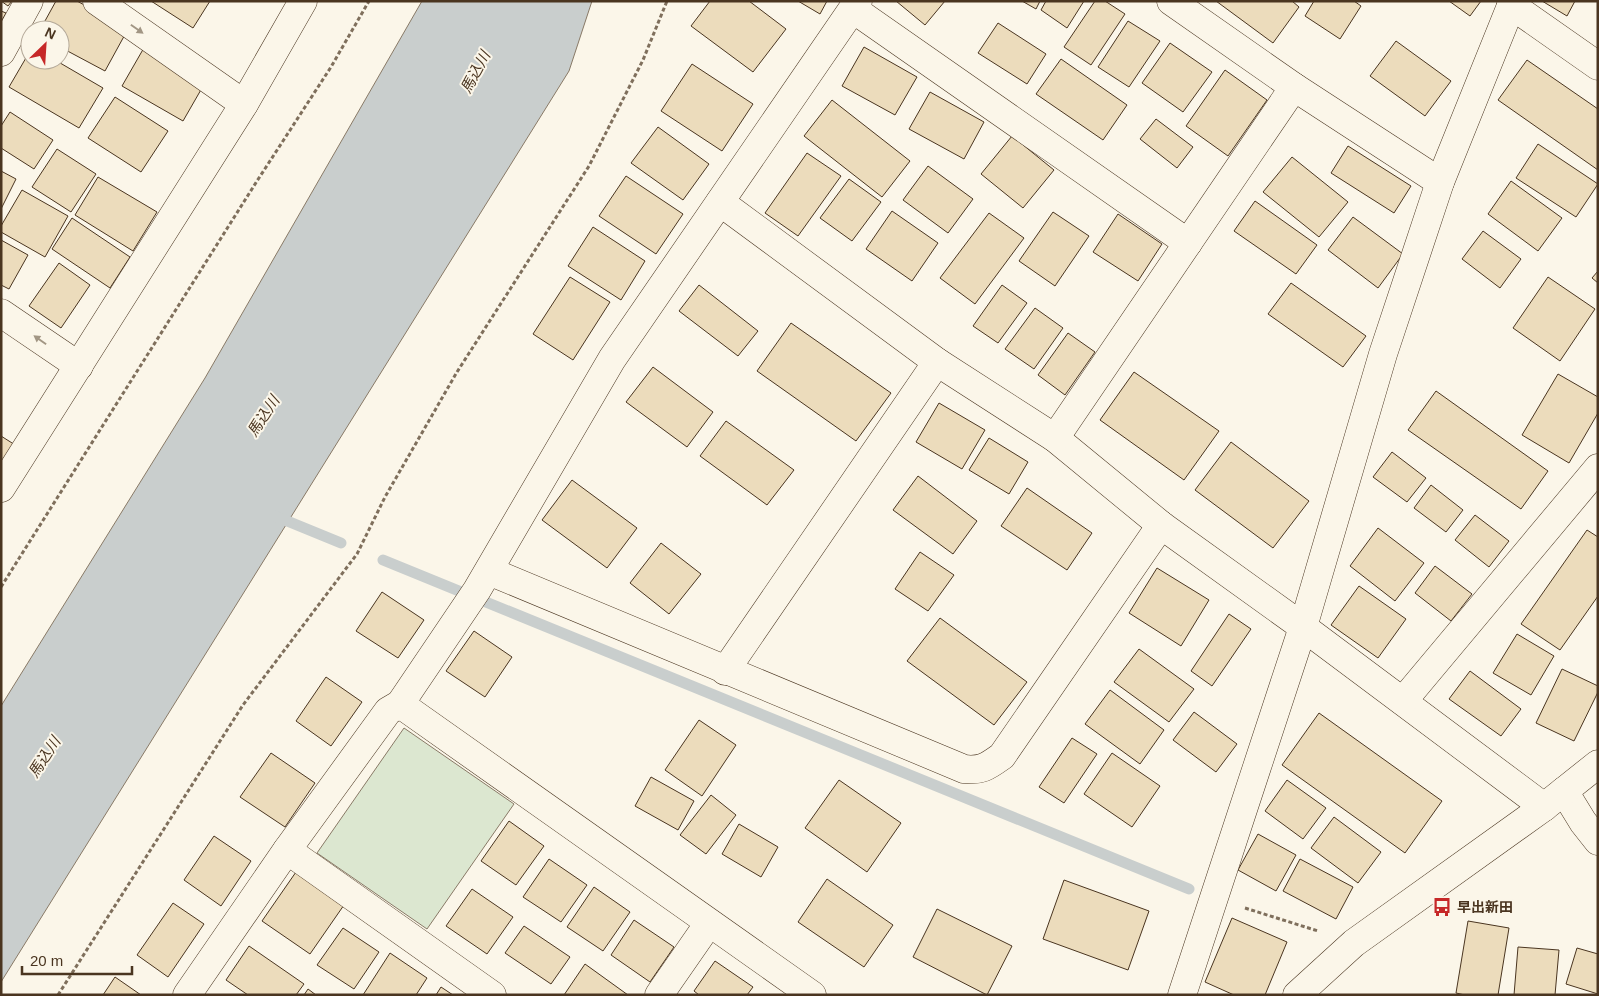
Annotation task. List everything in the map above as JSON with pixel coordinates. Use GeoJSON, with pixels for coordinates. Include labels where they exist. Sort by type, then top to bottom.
{"type":"FeatureCollection","features":[{"type":"Feature","properties":{"kind":"street"},"geometry":{"type":"LineString","coordinates":[[1,52],[29,1]]}},
{"type":"Feature","properties":{"kind":"street"},"geometry":{"type":"LineString","coordinates":[[97,1],[244,104]]}},
{"type":"Feature","properties":{"kind":"street"},"geometry":{"type":"LineString","coordinates":[[1,488],[244,104],[303,1]]}},
{"type":"Feature","properties":{"kind":"street"},"geometry":{"type":"LineString","coordinates":[[1179,3],[1294,87],[1440,182]]}},
{"type":"Feature","properties":{"kind":"street"},"geometry":{"type":"LineString","coordinates":[[1182,995],[1303,627],[1383,354],[1440,182],[1512,3],[1598,66]]}},
{"type":"Feature","properties":{"kind":"street"},"geometry":{"type":"LineString","coordinates":[[187,995],[286,850],[388,711],[400,704],[477,590],[612,359],[856,5],[1188,243]]}},
{"type":"Feature","properties":{"kind":"street"},"geometry":{"type":"LineString","coordinates":[[1056,438],[1294,87]]}},
{"type":"Feature","properties":{"kind":"street"},"geometry":{"type":"LineString","coordinates":[[720,202],[937,362],[1056,438],[1161,525],[1403,701],[1554,799],[1583,822],[1598,841]]}},
{"type":"Feature","properties":{"kind":"street"},"geometry":{"type":"LineString","coordinates":[[1,313],[79,366]]}},
{"type":"Feature","properties":{"kind":"street"},"geometry":{"type":"LineString","coordinates":[[725,670],[937,362]]}},
{"type":"Feature","properties":{"kind":"street"},"geometry":{"type":"LineString","coordinates":[[1403,701],[1598,468]]}},
{"type":"Feature","properties":{"kind":"street"},"geometry":{"type":"LineString","coordinates":[[477,590],[725,670],[964,769],[978,770],[1002,756],[1161,525]]}},
{"type":"Feature","properties":{"kind":"street"},"geometry":{"type":"LineString","coordinates":[[400,704],[812,995]]}},
{"type":"Feature","properties":{"kind":"street"},"geometry":{"type":"LineString","coordinates":[[1297,995],[1354,943],[1554,799],[1598,764]]}},
{"type":"Feature","properties":{"kind":"street"},"geometry":{"type":"LineString","coordinates":[[286,850],[492,995]]}},
{"type":"Feature","properties":{"kind":"street"},"geometry":{"type":"LineString","coordinates":[[659,995],[709,923]]}},
{"type":"Feature","properties":{"kind":"path"},"geometry":{"type":"LineString","coordinates":[[1,587],[257,180],[331,67],[369,1]]}},
{"type":"Feature","properties":{"kind":"path"},"geometry":{"type":"LineString","coordinates":[[58,995],[243,705],[357,554],[385,497],[458,372],[589,166],[643,60],[667,1]]}},
{"type":"Feature","properties":{"kind":"path"},"geometry":{"type":"LineString","coordinates":[[1214,897],[1354,943]]}},
{"type":"Feature","properties":{"kind":"green space"},"geometry":{"type":"Polygon","coordinates":[[[404,728],[514,804],[427,929],[317,853],[404,728]]]}},
{"type":"Feature","properties":{"kind":"water","name":"馬込川"},"geometry":{"type":"Polygon","coordinates":[[[422,1],[592,1],[569,71],[1,982],[1,706],[205,378],[422,1]]]}},
{"type":"Feature","properties":{"kind":"building"},"geometry":{"type":"Polygon","coordinates":[[[1,1],[12,1],[8,6],[1,1]]]}},
{"type":"Feature","properties":{"kind":"building"},"geometry":{"type":"Polygon","coordinates":[[[56,1],[77,1],[128,29],[105,71],[70,52],[70,20],[46,20],[56,1]]]}},
{"type":"Feature","properties":{"kind":"building"},"geometry":{"type":"Polygon","coordinates":[[[151,1],[210,1],[193,28],[151,1]]]}},
{"type":"Feature","properties":{"kind":"building"},"geometry":{"type":"Polygon","coordinates":[[[710,1],[749,1],[786,29],[753,72],[691,26],[710,1]]]}},
{"type":"Feature","properties":{"kind":"building"},"geometry":{"type":"Polygon","coordinates":[[[798,1],[827,1],[820,14],[798,1]]]}},
{"type":"Feature","properties":{"kind":"building"},"geometry":{"type":"Polygon","coordinates":[[[896,1],[945,1],[925,25],[896,1]]]}},
{"type":"Feature","properties":{"kind":"building"},"geometry":{"type":"Polygon","coordinates":[[[1022,1],[1040,1],[1036,9],[1022,1]]]}},
{"type":"Feature","properties":{"kind":"building"},"geometry":{"type":"Polygon","coordinates":[[[1046,1],[1084,1],[1067,28],[1041,10],[1046,1]]]}},
{"type":"Feature","properties":{"kind":"building"},"geometry":{"type":"Polygon","coordinates":[[[1095,1],[1105,1],[1125,14],[1091,65],[1064,47],[1095,1]]]}},
{"type":"Feature","properties":{"kind":"building"},"geometry":{"type":"Polygon","coordinates":[[[1216,1],[1292,1],[1299,7],[1273,43],[1216,1]]]}},
{"type":"Feature","properties":{"kind":"building"},"geometry":{"type":"Polygon","coordinates":[[[1314,1],[1354,1],[1361,6],[1340,39],[1305,16],[1314,1]]]}},
{"type":"Feature","properties":{"kind":"building"},"geometry":{"type":"Polygon","coordinates":[[[1449,1],[1481,1],[1470,16],[1449,1]]]}},
{"type":"Feature","properties":{"kind":"building"},"geometry":{"type":"Polygon","coordinates":[[[1542,1],[1575,1],[1567,16],[1542,1]]]}},
{"type":"Feature","properties":{"kind":"building"},"geometry":{"type":"Polygon","coordinates":[[[1,11],[6,13],[1,22],[1,11]]]}},
{"type":"Feature","properties":{"kind":"building"},"geometry":{"type":"Polygon","coordinates":[[[1128,21],[1160,41],[1129,87],[1098,67],[1128,21]]]}},
{"type":"Feature","properties":{"kind":"building"},"geometry":{"type":"Polygon","coordinates":[[[998,23],[1046,54],[1027,84],[978,53],[998,23]]]}},
{"type":"Feature","properties":{"kind":"building"},"geometry":{"type":"Polygon","coordinates":[[[1396,41],[1451,81],[1425,116],[1370,76],[1396,41]]]}},
{"type":"Feature","properties":{"kind":"building"},"geometry":{"type":"Polygon","coordinates":[[[1170,43],[1212,72],[1183,112],[1142,83],[1170,43]]]}},
{"type":"Feature","properties":{"kind":"building"},"geometry":{"type":"Polygon","coordinates":[[[145,46],[206,81],[183,121],[122,86],[145,46]]]}},
{"type":"Feature","properties":{"kind":"building"},"geometry":{"type":"Polygon","coordinates":[[[864,47],[917,77],[895,115],[842,86],[864,47]]]}},
{"type":"Feature","properties":{"kind":"building"},"geometry":{"type":"Polygon","coordinates":[[[1061,59],[1127,105],[1103,140],[1036,94],[1061,59]]]}},
{"type":"Feature","properties":{"kind":"building"},"geometry":{"type":"Polygon","coordinates":[[[1527,60],[1598,109],[1598,170],[1498,100],[1527,60]]]}},
{"type":"Feature","properties":{"kind":"building"},"geometry":{"type":"Polygon","coordinates":[[[692,64],[753,104],[722,151],[661,111],[692,64]]]}},
{"type":"Feature","properties":{"kind":"building"},"geometry":{"type":"Polygon","coordinates":[[[20,68],[20,70],[70,69],[103,88],[79,128],[9,87],[20,68]]]}},
{"type":"Feature","properties":{"kind":"building"},"geometry":{"type":"Polygon","coordinates":[[[1225,70],[1267,100],[1228,156],[1186,126],[1225,70]]]}},
{"type":"Feature","properties":{"kind":"building"},"geometry":{"type":"Polygon","coordinates":[[[930,92],[984,122],[964,159],[909,129],[930,92]]]}},
{"type":"Feature","properties":{"kind":"building"},"geometry":{"type":"Polygon","coordinates":[[[115,97],[168,131],[141,172],[88,138],[115,97]]]}},
{"type":"Feature","properties":{"kind":"building"},"geometry":{"type":"Polygon","coordinates":[[[832,100],[910,161],[882,197],[804,136],[832,100]]]}},
{"type":"Feature","properties":{"kind":"building"},"geometry":{"type":"Polygon","coordinates":[[[10,112],[53,140],[34,169],[1,148],[1,126],[10,112]]]}},
{"type":"Feature","properties":{"kind":"building"},"geometry":{"type":"Polygon","coordinates":[[[1156,119],[1193,147],[1177,168],[1140,139],[1156,119]]]}},
{"type":"Feature","properties":{"kind":"building"},"geometry":{"type":"Polygon","coordinates":[[[658,127],[709,164],[683,200],[631,163],[658,127]]]}},
{"type":"Feature","properties":{"kind":"building"},"geometry":{"type":"Polygon","coordinates":[[[1012,136],[1054,170],[1023,208],[981,174],[1012,136]]]}},
{"type":"Feature","properties":{"kind":"building"},"geometry":{"type":"Polygon","coordinates":[[[1538,144],[1598,184],[1576,217],[1516,178],[1538,144]]]}},
{"type":"Feature","properties":{"kind":"building"},"geometry":{"type":"Polygon","coordinates":[[[1348,146],[1411,186],[1394,213],[1331,173],[1348,146]]]}},
{"type":"Feature","properties":{"kind":"building"},"geometry":{"type":"Polygon","coordinates":[[[57,149],[96,174],[71,212],[32,187],[57,149]]]}},
{"type":"Feature","properties":{"kind":"building"},"geometry":{"type":"Polygon","coordinates":[[[807,153],[841,176],[798,236],[765,213],[807,153]]]}},
{"type":"Feature","properties":{"kind":"building"},"geometry":{"type":"Polygon","coordinates":[[[1292,157],[1348,202],[1319,237],[1263,192],[1292,157]]]}},
{"type":"Feature","properties":{"kind":"building"},"geometry":{"type":"Polygon","coordinates":[[[928,166],[973,199],[948,233],[903,200],[928,166]]]}},
{"type":"Feature","properties":{"kind":"building"},"geometry":{"type":"Polygon","coordinates":[[[1,171],[16,179],[1,209],[1,171]]]}},
{"type":"Feature","properties":{"kind":"building"},"geometry":{"type":"Polygon","coordinates":[[[626,176],[683,214],[656,254],[599,216],[626,176]]]}},
{"type":"Feature","properties":{"kind":"building"},"geometry":{"type":"Polygon","coordinates":[[[98,177],[157,212],[133,251],[75,215],[98,177]]]}},
{"type":"Feature","properties":{"kind":"building"},"geometry":{"type":"Polygon","coordinates":[[[849,179],[881,202],[852,241],[820,218],[849,179]]]}},
{"type":"Feature","properties":{"kind":"building"},"geometry":{"type":"Polygon","coordinates":[[[1511,181],[1562,218],[1538,251],[1488,214],[1511,181]]]}},
{"type":"Feature","properties":{"kind":"building"},"geometry":{"type":"Polygon","coordinates":[[[22,190],[68,216],[45,257],[1,232],[1,226],[22,190]]]}},
{"type":"Feature","properties":{"kind":"building"},"geometry":{"type":"Polygon","coordinates":[[[1255,201],[1317,245],[1296,274],[1234,231],[1255,201]]]}},
{"type":"Feature","properties":{"kind":"building"},"geometry":{"type":"Polygon","coordinates":[[[892,211],[938,243],[912,281],[866,249],[892,211]]]}},
{"type":"Feature","properties":{"kind":"building"},"geometry":{"type":"Polygon","coordinates":[[[1053,212],[1089,236],[1055,286],[1019,261],[1053,212]]]}},
{"type":"Feature","properties":{"kind":"building"},"geometry":{"type":"Polygon","coordinates":[[[989,213],[1024,238],[975,304],[940,278],[989,213]]]}},
{"type":"Feature","properties":{"kind":"building"},"geometry":{"type":"Polygon","coordinates":[[[1118,214],[1162,244],[1138,281],[1093,252],[1118,214]]]}},
{"type":"Feature","properties":{"kind":"building"},"geometry":{"type":"Polygon","coordinates":[[[1353,217],[1403,254],[1378,288],[1328,250],[1353,217]]]}},
{"type":"Feature","properties":{"kind":"building"},"geometry":{"type":"Polygon","coordinates":[[[72,218],[130,257],[110,288],[52,249],[72,218]]]}},
{"type":"Feature","properties":{"kind":"building"},"geometry":{"type":"Polygon","coordinates":[[[593,227],[645,261],[621,300],[568,266],[593,227]]]}},
{"type":"Feature","properties":{"kind":"building"},"geometry":{"type":"Polygon","coordinates":[[[1483,231],[1521,259],[1500,288],[1462,259],[1483,231]]]}},
{"type":"Feature","properties":{"kind":"building"},"geometry":{"type":"Polygon","coordinates":[[[1,240],[28,255],[9,289],[1,285],[1,240]]]}},
{"type":"Feature","properties":{"kind":"building"},"geometry":{"type":"Polygon","coordinates":[[[59,263],[90,285],[61,328],[29,306],[59,263]]]}},
{"type":"Feature","properties":{"kind":"building"},"geometry":{"type":"Polygon","coordinates":[[[1598,271],[1598,283],[1592,278],[1598,271]]]}},
{"type":"Feature","properties":{"kind":"building"},"geometry":{"type":"Polygon","coordinates":[[[570,277],[610,302],[573,360],[533,334],[570,277]]]}},
{"type":"Feature","properties":{"kind":"building"},"geometry":{"type":"Polygon","coordinates":[[[1548,277],[1595,309],[1560,361],[1513,328],[1548,277]]]}},
{"type":"Feature","properties":{"kind":"building"},"geometry":{"type":"Polygon","coordinates":[[[1291,283],[1366,336],[1343,367],[1268,314],[1291,283]]]}},
{"type":"Feature","properties":{"kind":"building"},"geometry":{"type":"Polygon","coordinates":[[[699,285],[758,331],[738,356],[679,311],[699,285]]]}},
{"type":"Feature","properties":{"kind":"building"},"geometry":{"type":"Polygon","coordinates":[[[1002,285],[1027,303],[998,343],[973,326],[1002,285]]]}},
{"type":"Feature","properties":{"kind":"building"},"geometry":{"type":"Polygon","coordinates":[[[1035,308],[1063,328],[1034,369],[1005,349],[1035,308]]]}},
{"type":"Feature","properties":{"kind":"building"},"geometry":{"type":"Polygon","coordinates":[[[791,323],[891,393],[856,441],[757,371],[791,323]]]}},
{"type":"Feature","properties":{"kind":"building"},"geometry":{"type":"Polygon","coordinates":[[[1068,333],[1095,352],[1065,395],[1038,375],[1068,333]]]}},
{"type":"Feature","properties":{"kind":"building"},"geometry":{"type":"Polygon","coordinates":[[[653,367],[713,412],[687,447],[626,402],[653,367]]]}},
{"type":"Feature","properties":{"kind":"building"},"geometry":{"type":"Polygon","coordinates":[[[1134,372],[1219,431],[1184,480],[1100,420],[1134,372]]]}},
{"type":"Feature","properties":{"kind":"building"},"geometry":{"type":"Polygon","coordinates":[[[1558,374],[1598,397],[1598,413],[1569,463],[1522,435],[1558,374]]]}},
{"type":"Feature","properties":{"kind":"building"},"geometry":{"type":"Polygon","coordinates":[[[1436,391],[1548,471],[1521,509],[1408,430],[1436,391]]]}},
{"type":"Feature","properties":{"kind":"building"},"geometry":{"type":"Polygon","coordinates":[[[939,403],[985,430],[962,469],[916,442],[939,403]]]}},
{"type":"Feature","properties":{"kind":"building"},"geometry":{"type":"Polygon","coordinates":[[[726,421],[794,470],[767,505],[700,456],[726,421]]]}},
{"type":"Feature","properties":{"kind":"building"},"geometry":{"type":"Polygon","coordinates":[[[1,436],[20,448],[1,479],[1,436]]]}},
{"type":"Feature","properties":{"kind":"building"},"geometry":{"type":"Polygon","coordinates":[[[989,438],[1028,462],[1009,494],[969,470],[989,438]]]}},
{"type":"Feature","properties":{"kind":"building"},"geometry":{"type":"Polygon","coordinates":[[[1231,442],[1309,501],[1273,548],[1195,490],[1231,442]]]}},
{"type":"Feature","properties":{"kind":"building"},"geometry":{"type":"Polygon","coordinates":[[[1392,452],[1426,478],[1407,502],[1373,477],[1392,452]]]}},
{"type":"Feature","properties":{"kind":"building"},"geometry":{"type":"Polygon","coordinates":[[[918,476],[977,521],[953,554],[893,510],[918,476]]]}},
{"type":"Feature","properties":{"kind":"building"},"geometry":{"type":"Polygon","coordinates":[[[572,480],[637,528],[607,568],[542,520],[572,480]]]}},
{"type":"Feature","properties":{"kind":"building"},"geometry":{"type":"Polygon","coordinates":[[[1431,485],[1463,510],[1446,532],[1414,508],[1431,485]]]}},
{"type":"Feature","properties":{"kind":"building"},"geometry":{"type":"Polygon","coordinates":[[[1027,488],[1092,533],[1067,570],[1001,526],[1027,488]]]}},
{"type":"Feature","properties":{"kind":"building"},"geometry":{"type":"Polygon","coordinates":[[[1475,515],[1509,541],[1489,567],[1455,540],[1475,515]]]}},
{"type":"Feature","properties":{"kind":"building"},"geometry":{"type":"Polygon","coordinates":[[[1378,528],[1424,563],[1395,601],[1350,566],[1378,528]]]}},
{"type":"Feature","properties":{"kind":"building"},"geometry":{"type":"Polygon","coordinates":[[[1587,530],[1598,537],[1598,596],[1560,650],[1521,624],[1587,530]]]}},
{"type":"Feature","properties":{"kind":"building"},"geometry":{"type":"Polygon","coordinates":[[[661,543],[701,574],[669,614],[630,583],[661,543]]]}},
{"type":"Feature","properties":{"kind":"building"},"geometry":{"type":"Polygon","coordinates":[[[920,552],[954,575],[928,611],[895,589],[920,552]]]}},
{"type":"Feature","properties":{"kind":"building"},"geometry":{"type":"Polygon","coordinates":[[[1435,566],[1472,594],[1451,621],[1415,593],[1435,566]]]}},
{"type":"Feature","properties":{"kind":"building"},"geometry":{"type":"Polygon","coordinates":[[[1157,568],[1209,600],[1181,646],[1129,613],[1157,568]]]}},
{"type":"Feature","properties":{"kind":"building"},"geometry":{"type":"Polygon","coordinates":[[[1359,586],[1406,619],[1378,658],[1331,625],[1359,586]]]}},
{"type":"Feature","properties":{"kind":"building"},"geometry":{"type":"Polygon","coordinates":[[[382,592],[424,620],[398,658],[356,631],[382,592]]]}},
{"type":"Feature","properties":{"kind":"building"},"geometry":{"type":"Polygon","coordinates":[[[1229,614],[1251,629],[1212,686],[1191,671],[1229,614]]]}},
{"type":"Feature","properties":{"kind":"building"},"geometry":{"type":"Polygon","coordinates":[[[940,618],[1027,682],[994,725],[907,661],[940,618]]]}},
{"type":"Feature","properties":{"kind":"building"},"geometry":{"type":"Polygon","coordinates":[[[474,631],[512,657],[485,697],[446,671],[474,631]]]}},
{"type":"Feature","properties":{"kind":"building"},"geometry":{"type":"Polygon","coordinates":[[[1517,634],[1554,656],[1531,695],[1493,673],[1517,634]]]}},
{"type":"Feature","properties":{"kind":"building"},"geometry":{"type":"Polygon","coordinates":[[[1139,649],[1194,689],[1169,722],[1114,682],[1139,649]]]}},
{"type":"Feature","properties":{"kind":"building"},"geometry":{"type":"Polygon","coordinates":[[[1562,669],[1598,686],[1598,692],[1574,741],[1536,723],[1562,669]]]}},
{"type":"Feature","properties":{"kind":"building"},"geometry":{"type":"Polygon","coordinates":[[[1470,671],[1521,709],[1501,736],[1449,699],[1470,671]]]}},
{"type":"Feature","properties":{"kind":"building"},"geometry":{"type":"Polygon","coordinates":[[[326,677],[362,702],[331,746],[296,721],[326,677]]]}},
{"type":"Feature","properties":{"kind":"building"},"geometry":{"type":"Polygon","coordinates":[[[1110,690],[1164,730],[1140,764],[1085,724],[1110,690]]]}},
{"type":"Feature","properties":{"kind":"building"},"geometry":{"type":"Polygon","coordinates":[[[1194,712],[1237,744],[1216,772],[1173,740],[1194,712]]]}},
{"type":"Feature","properties":{"kind":"building"},"geometry":{"type":"Polygon","coordinates":[[[1319,713],[1442,801],[1405,853],[1282,765],[1319,713]]]}},
{"type":"Feature","properties":{"kind":"building"},"geometry":{"type":"Polygon","coordinates":[[[699,720],[736,745],[702,796],[665,770],[699,720]]]}},
{"type":"Feature","properties":{"kind":"building"},"geometry":{"type":"Polygon","coordinates":[[[1072,738],[1097,754],[1064,803],[1039,787],[1072,738]]]}},
{"type":"Feature","properties":{"kind":"building"},"geometry":{"type":"Polygon","coordinates":[[[271,753],[315,783],[285,827],[240,797],[271,753]]]}},
{"type":"Feature","properties":{"kind":"building"},"geometry":{"type":"Polygon","coordinates":[[[1112,753],[1160,786],[1132,827],[1084,794],[1112,753]]]}},
{"type":"Feature","properties":{"kind":"building"},"geometry":{"type":"Polygon","coordinates":[[[651,777],[694,801],[678,830],[635,806],[651,777]]]}},
{"type":"Feature","properties":{"kind":"building"},"geometry":{"type":"Polygon","coordinates":[[[839,780],[901,823],[867,872],[805,828],[839,780]]]}},
{"type":"Feature","properties":{"kind":"building"},"geometry":{"type":"Polygon","coordinates":[[[1287,780],[1326,808],[1303,839],[1265,811],[1287,780]]]}},
{"type":"Feature","properties":{"kind":"building"},"geometry":{"type":"Polygon","coordinates":[[[711,795],[736,815],[706,854],[680,835],[711,795]]]}},
{"type":"Feature","properties":{"kind":"building"},"geometry":{"type":"Polygon","coordinates":[[[1334,817],[1381,852],[1358,883],[1311,848],[1334,817]]]}},
{"type":"Feature","properties":{"kind":"building"},"geometry":{"type":"Polygon","coordinates":[[[509,821],[544,846],[516,885],[481,861],[509,821]]]}},
{"type":"Feature","properties":{"kind":"building"},"geometry":{"type":"Polygon","coordinates":[[[739,824],[778,847],[761,877],[722,854],[739,824]]]}},
{"type":"Feature","properties":{"kind":"building"},"geometry":{"type":"Polygon","coordinates":[[[1258,834],[1296,855],[1276,891],[1238,870],[1258,834]]]}},
{"type":"Feature","properties":{"kind":"building"},"geometry":{"type":"Polygon","coordinates":[[[214,836],[251,861],[221,906],[184,880],[214,836]]]}},
{"type":"Feature","properties":{"kind":"building"},"geometry":{"type":"Polygon","coordinates":[[[549,859],[587,885],[561,922],[523,897],[549,859]]]}},
{"type":"Feature","properties":{"kind":"building"},"geometry":{"type":"Polygon","coordinates":[[[1300,859],[1353,887],[1336,919],[1283,891],[1300,859]]]}},
{"type":"Feature","properties":{"kind":"building"},"geometry":{"type":"Polygon","coordinates":[[[296,872],[344,905],[310,954],[262,921],[296,872]]]}},
{"type":"Feature","properties":{"kind":"building"},"geometry":{"type":"Polygon","coordinates":[[[827,879],[893,925],[864,967],[798,922],[827,879]]]}},
{"type":"Feature","properties":{"kind":"building"},"geometry":{"type":"Polygon","coordinates":[[[1064,880],[1149,911],[1128,970],[1043,939],[1064,880]]]}},
{"type":"Feature","properties":{"kind":"building"},"geometry":{"type":"Polygon","coordinates":[[[594,887],[630,912],[603,951],[567,927],[594,887]]]}},
{"type":"Feature","properties":{"kind":"building"},"geometry":{"type":"Polygon","coordinates":[[[472,889],[513,917],[487,954],[446,926],[472,889]]]}},
{"type":"Feature","properties":{"kind":"building"},"geometry":{"type":"Polygon","coordinates":[[[173,903],[204,924],[168,977],[137,955],[173,903]]]}},
{"type":"Feature","properties":{"kind":"building"},"geometry":{"type":"Polygon","coordinates":[[[937,909],[1012,946],[987,995],[913,957],[937,909]]]}},
{"type":"Feature","properties":{"kind":"building"},"geometry":{"type":"Polygon","coordinates":[[[1232,918],[1287,942],[1265,995],[1234,995],[1205,982],[1232,918]]]}},
{"type":"Feature","properties":{"kind":"building"},"geometry":{"type":"Polygon","coordinates":[[[634,920],[674,947],[650,982],[611,955],[634,920]]]}},
{"type":"Feature","properties":{"kind":"building"},"geometry":{"type":"Polygon","coordinates":[[[1468,921],[1509,928],[1498,995],[1465,995],[1456,993],[1468,921]]]}},
{"type":"Feature","properties":{"kind":"building"},"geometry":{"type":"Polygon","coordinates":[[[524,926],[570,957],[551,984],[505,953],[524,926]]]}},
{"type":"Feature","properties":{"kind":"building"},"geometry":{"type":"Polygon","coordinates":[[[343,928],[379,952],[354,989],[317,965],[343,928]]]}},
{"type":"Feature","properties":{"kind":"building"},"geometry":{"type":"Polygon","coordinates":[[[249,946],[304,984],[296,995],[248,995],[226,980],[249,946]]]}},
{"type":"Feature","properties":{"kind":"building"},"geometry":{"type":"Polygon","coordinates":[[[1518,947],[1559,950],[1555,995],[1514,995],[1518,947]]]}},
{"type":"Feature","properties":{"kind":"building"},"geometry":{"type":"Polygon","coordinates":[[[1577,948],[1598,954],[1598,994],[1566,984],[1577,948]]]}},
{"type":"Feature","properties":{"kind":"building"},"geometry":{"type":"Polygon","coordinates":[[[390,953],[427,978],[416,995],[363,995],[390,953]]]}},
{"type":"Feature","properties":{"kind":"building"},"geometry":{"type":"Polygon","coordinates":[[[715,961],[753,987],[747,995],[699,995],[694,991],[715,961]]]}},
{"type":"Feature","properties":{"kind":"building"},"geometry":{"type":"Polygon","coordinates":[[[585,964],[628,995],[564,995],[585,964]]]}},
{"type":"Feature","properties":{"kind":"building"},"geometry":{"type":"Polygon","coordinates":[[[115,977],[141,995],[103,995],[115,977]]]}},
{"type":"Feature","properties":{"kind":"building"},"geometry":{"type":"Polygon","coordinates":[[[441,987],[453,995],[436,995],[441,987]]]}},
{"type":"Feature","properties":{"kind":"building"},"geometry":{"type":"Polygon","coordinates":[[[308,989],[316,995],[304,995],[308,989]]]}},
{"type":"Feature","properties":{"kind":"waterway"},"geometry":{"type":"LineString","coordinates":[[275,516],[341,543]]}},
{"type":"Feature","properties":{"kind":"waterway"},"geometry":{"type":"LineString","coordinates":[[383,560],[1189,889]]}},
{"type":"Feature","properties":{"kind":"place","name":"早出新田"},"geometry":{"type":"Point","coordinates":[1442,907]}}]}
